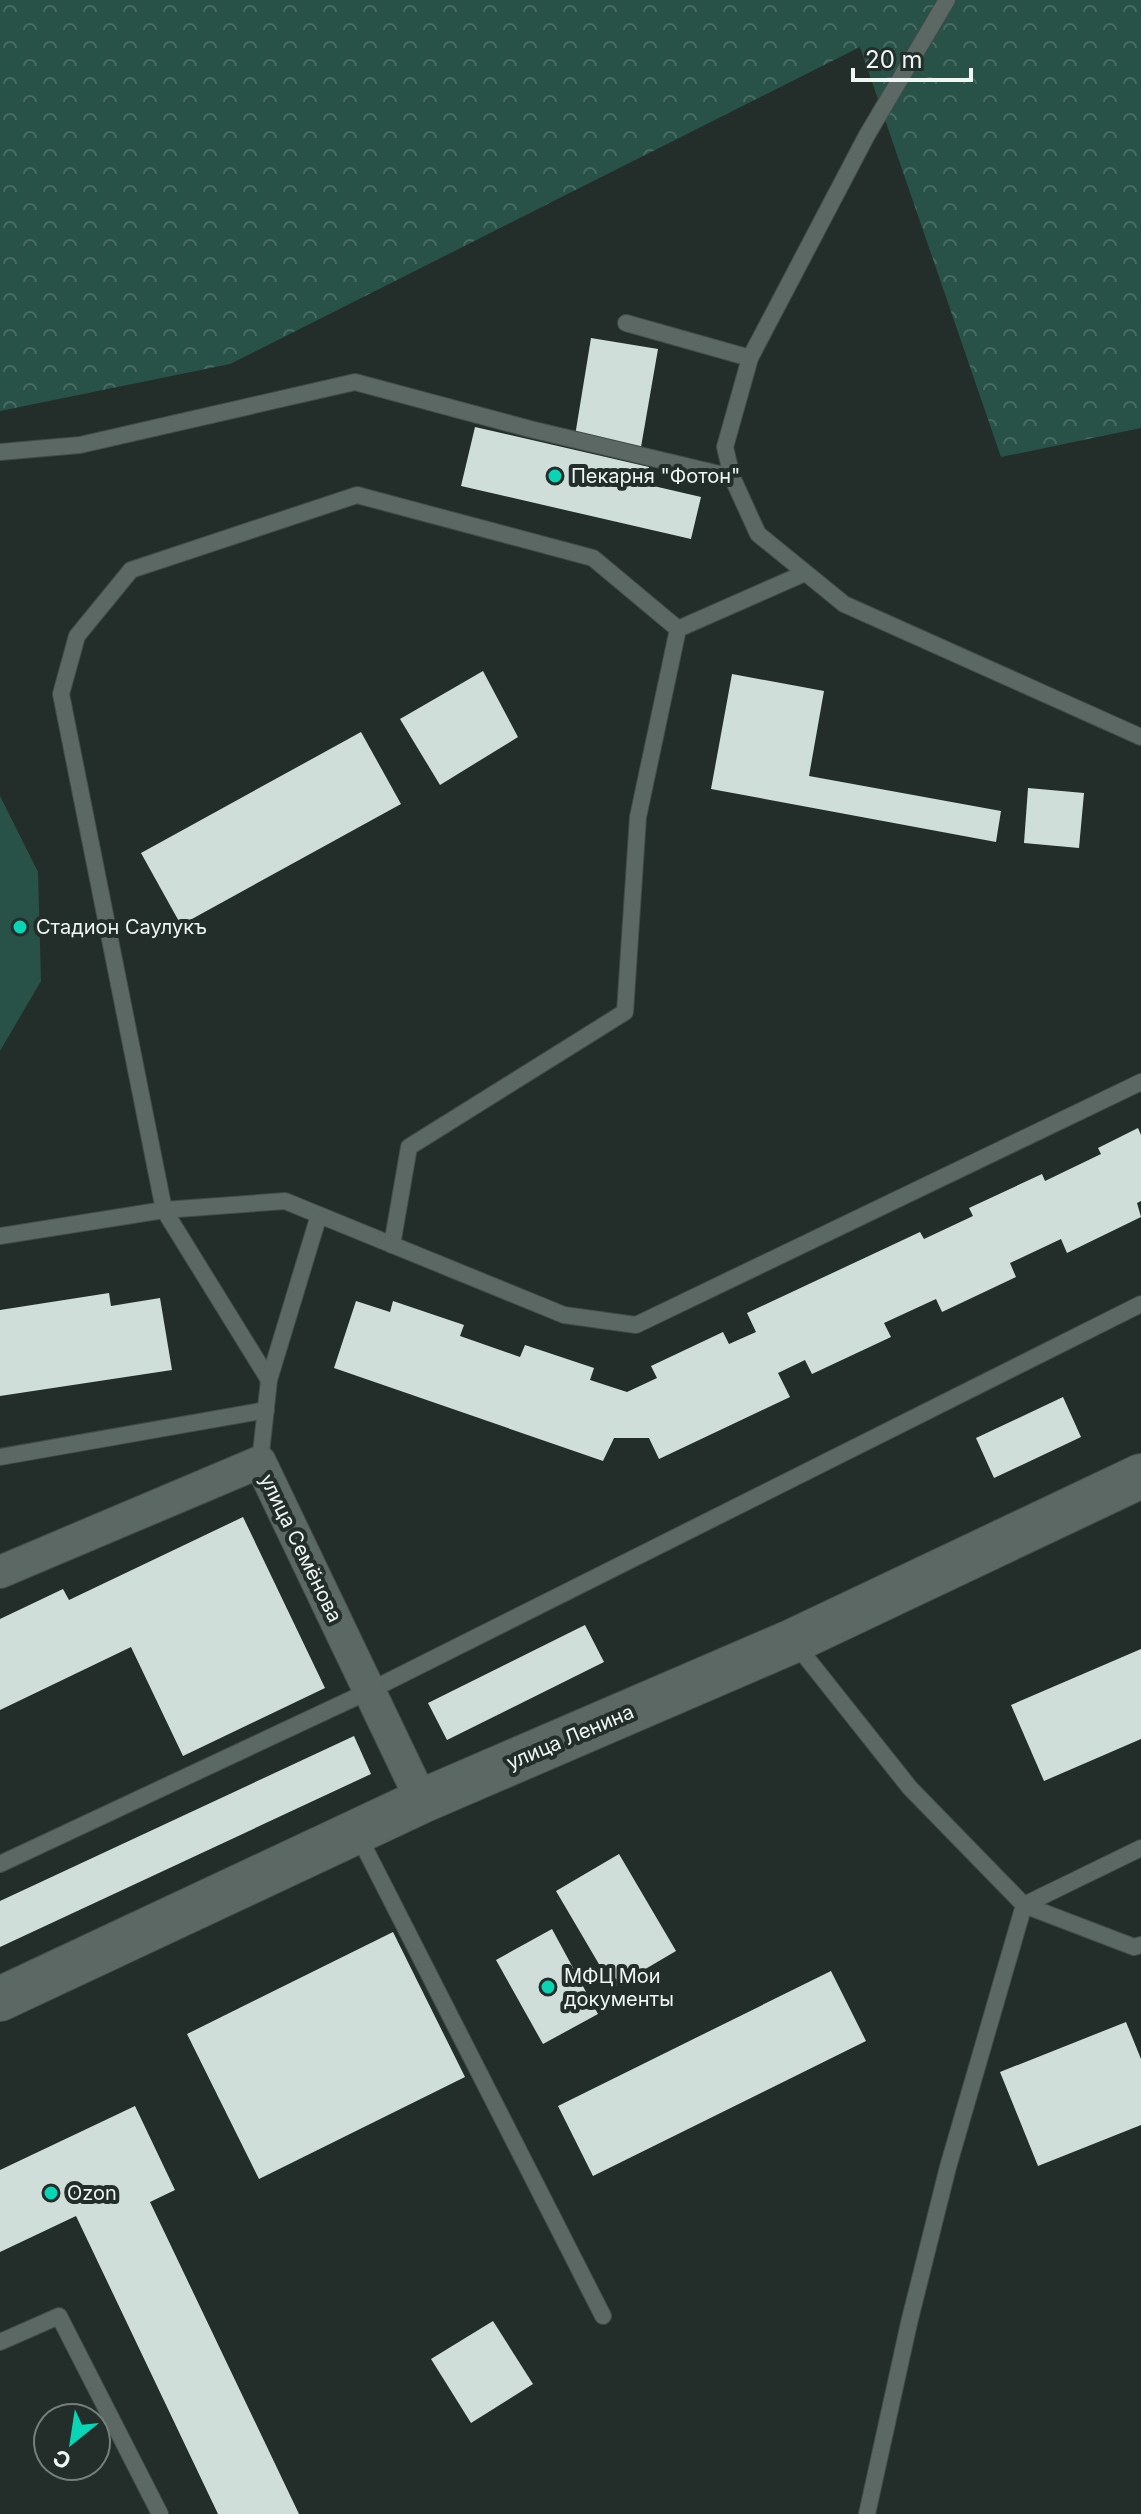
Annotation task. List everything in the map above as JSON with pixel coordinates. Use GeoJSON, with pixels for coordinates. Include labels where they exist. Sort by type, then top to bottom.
{"type":"FeatureCollection","features":[{"type":"Feature","properties":{"kind":"main road","name":"улица Ленина"},"geometry":{"type":"LineString","coordinates":[[0,1999],[422,1801],[793,1641],[1141,1476]]}},
{"type":"Feature","properties":{"kind":"street","name":"улица Семёнова"},"geometry":{"type":"LineString","coordinates":[[0,1572],[260,1462],[422,1801]]}},
{"type":"Feature","properties":{"kind":"lane"},"geometry":{"type":"LineString","coordinates":[[947,0],[867,135],[750,358],[725,447],[732,477],[758,534],[844,604],[1141,737]]}},
{"type":"Feature","properties":{"kind":"lane"},"geometry":{"type":"LineString","coordinates":[[626,323],[750,358]]}},
{"type":"Feature","properties":{"kind":"lane"},"geometry":{"type":"LineString","coordinates":[[0,452],[80,445],[355,382],[530,429],[732,477]]}},
{"type":"Feature","properties":{"kind":"lane"},"geometry":{"type":"LineString","coordinates":[[269,1380],[164,1210],[61,694],[77,636],[131,570],[357,495],[593,558],[678,629]]}},
{"type":"Feature","properties":{"kind":"lane"},"geometry":{"type":"LineString","coordinates":[[678,629],[805,573]]}},
{"type":"Feature","properties":{"kind":"lane"},"geometry":{"type":"LineString","coordinates":[[392,1245],[409,1147],[625,1012],[638,817],[678,629]]}},
{"type":"Feature","properties":{"kind":"lane"},"geometry":{"type":"LineString","coordinates":[[0,1236],[164,1210],[285,1201],[564,1315],[636,1325],[1141,1082]]}},
{"type":"Feature","properties":{"kind":"lane"},"geometry":{"type":"LineString","coordinates":[[260,1462],[269,1380],[319,1215]]}},
{"type":"Feature","properties":{"kind":"lane"},"geometry":{"type":"LineString","coordinates":[[0,1864],[369,1691],[1141,1304]]}},
{"type":"Feature","properties":{"kind":"lane"},"geometry":{"type":"LineString","coordinates":[[0,1457],[266,1410]]}},
{"type":"Feature","properties":{"kind":"lane"},"geometry":{"type":"LineString","coordinates":[[793,1641],[910,1788],[1024,1905],[1134,1947],[1141,1945]]}},
{"type":"Feature","properties":{"kind":"lane"},"geometry":{"type":"LineString","coordinates":[[356,1832],[603,2316]]}},
{"type":"Feature","properties":{"kind":"lane"},"geometry":{"type":"LineString","coordinates":[[867,2514],[909,2323],[948,2167],[1024,1905],[1141,1848]]}},
{"type":"Feature","properties":{"kind":"lane"},"geometry":{"type":"LineString","coordinates":[[0,2342],[59,2316],[160,2514]]}},
{"type":"Feature","properties":{"kind":"green space"},"geometry":{"type":"Polygon","coordinates":[[[0,0],[1141,0],[1141,428],[1001,457],[860,47],[230,364],[0,411],[0,0]]]}},
{"type":"Feature","properties":{"kind":"green space","name":"Стадион Саулукъ"},"geometry":{"type":"Polygon","coordinates":[[[0,796],[38,872],[41,981],[0,1051],[0,796]]]}},
{"type":"Feature","properties":{"kind":"building"},"geometry":{"type":"Polygon","coordinates":[[[591,338],[658,349],[641,447],[575,436],[591,338]]]}},
{"type":"Feature","properties":{"kind":"building","name":"Пекарня \"Фотон\""},"geometry":{"type":"Polygon","coordinates":[[[475,427],[649,467],[645,484],[701,497],[691,539],[461,486],[475,427]]]}},
{"type":"Feature","properties":{"kind":"building"},"geometry":{"type":"Polygon","coordinates":[[[483,671],[518,737],[440,785],[400,719],[483,671]]]}},
{"type":"Feature","properties":{"kind":"building"},"geometry":{"type":"Polygon","coordinates":[[[732,674],[824,691],[809,776],[1001,811],[996,842],[711,789],[732,674]]]}},
{"type":"Feature","properties":{"kind":"building"},"geometry":{"type":"Polygon","coordinates":[[[361,732],[401,804],[181,925],[141,853],[361,732]]]}},
{"type":"Feature","properties":{"kind":"building"},"geometry":{"type":"Polygon","coordinates":[[[1028,788],[1084,793],[1079,848],[1024,843],[1028,788]]]}},
{"type":"Feature","properties":{"kind":"building"},"geometry":{"type":"Polygon","coordinates":[[[1138,1128],[1141,1135],[1141,1201],[1137,1203],[1141,1217],[1067,1253],[1061,1239],[1010,1263],[1016,1277],[942,1312],[936,1299],[884,1323],[891,1337],[812,1374],[805,1360],[778,1373],[790,1397],[659,1459],[649,1438],[614,1438],[603,1461],[334,1368],[356,1301],[390,1312],[393,1301],[464,1325],[460,1336],[520,1357],[525,1345],[594,1368],[590,1380],[627,1392],[657,1378],[651,1366],[723,1332],[729,1344],[756,1332],[747,1313],[920,1232],[924,1239],[973,1216],[969,1208],[1042,1174],[1045,1181],[1101,1154],[1098,1148],[1138,1128]]]}},
{"type":"Feature","properties":{"kind":"building"},"geometry":{"type":"Polygon","coordinates":[[[109,1293],[111,1306],[160,1298],[172,1370],[0,1396],[0,1310],[109,1293]]]}},
{"type":"Feature","properties":{"kind":"building"},"geometry":{"type":"Polygon","coordinates":[[[1063,1397],[1081,1437],[994,1478],[976,1438],[1063,1397]]]}},
{"type":"Feature","properties":{"kind":"building"},"geometry":{"type":"Polygon","coordinates":[[[243,1517],[325,1688],[183,1756],[131,1647],[0,1710],[0,1619],[63,1589],[69,1600],[243,1517]]]}},
{"type":"Feature","properties":{"kind":"building"},"geometry":{"type":"Polygon","coordinates":[[[585,1625],[604,1662],[447,1740],[428,1703],[585,1625]]]}},
{"type":"Feature","properties":{"kind":"building"},"geometry":{"type":"Polygon","coordinates":[[[1141,1649],[1141,1739],[1044,1781],[1011,1705],[1141,1649]]]}},
{"type":"Feature","properties":{"kind":"building"},"geometry":{"type":"Polygon","coordinates":[[[354,1736],[371,1774],[0,1947],[0,1901],[354,1736]]]}},
{"type":"Feature","properties":{"kind":"building"},"geometry":{"type":"Polygon","coordinates":[[[619,1854],[676,1951],[613,1988],[556,1891],[619,1854]]]}},
{"type":"Feature","properties":{"kind":"building","name":"МФЦ Мои документы"},"geometry":{"type":"Polygon","coordinates":[[[552,1929],[598,2014],[543,2044],[496,1960],[552,1929]]]}},
{"type":"Feature","properties":{"kind":"building"},"geometry":{"type":"Polygon","coordinates":[[[393,1932],[465,2077],[259,2179],[187,2034],[393,1932]]]}},
{"type":"Feature","properties":{"kind":"building"},"geometry":{"type":"Polygon","coordinates":[[[831,1971],[866,2041],[593,2176],[558,2106],[831,1971]]]}},
{"type":"Feature","properties":{"kind":"building"},"geometry":{"type":"Polygon","coordinates":[[[1126,2022],[1141,2059],[1141,2125],[1038,2166],[1000,2072],[1126,2022]]]}},
{"type":"Feature","properties":{"kind":"building"},"geometry":{"type":"Polygon","coordinates":[[[135,2106],[175,2190],[150,2202],[299,2514],[218,2514],[76,2216],[0,2252],[0,2170],[135,2106]]]}},
{"type":"Feature","properties":{"kind":"building"},"geometry":{"type":"Polygon","coordinates":[[[493,2321],[533,2384],[471,2423],[431,2359],[493,2321]]]}},
{"type":"Feature","properties":{"kind":"place","name":"Пекарня \"Фотон\""},"geometry":{"type":"Point","coordinates":[555,476]}},
{"type":"Feature","properties":{"kind":"place","name":"Стадион Саулукъ"},"geometry":{"type":"Point","coordinates":[20,927]}},
{"type":"Feature","properties":{"kind":"place","name":"МФЦ Мои документы"},"geometry":{"type":"Point","coordinates":[548,1987]}},
{"type":"Feature","properties":{"kind":"place","name":"Ozon"},"geometry":{"type":"Point","coordinates":[51,2193]}}]}
